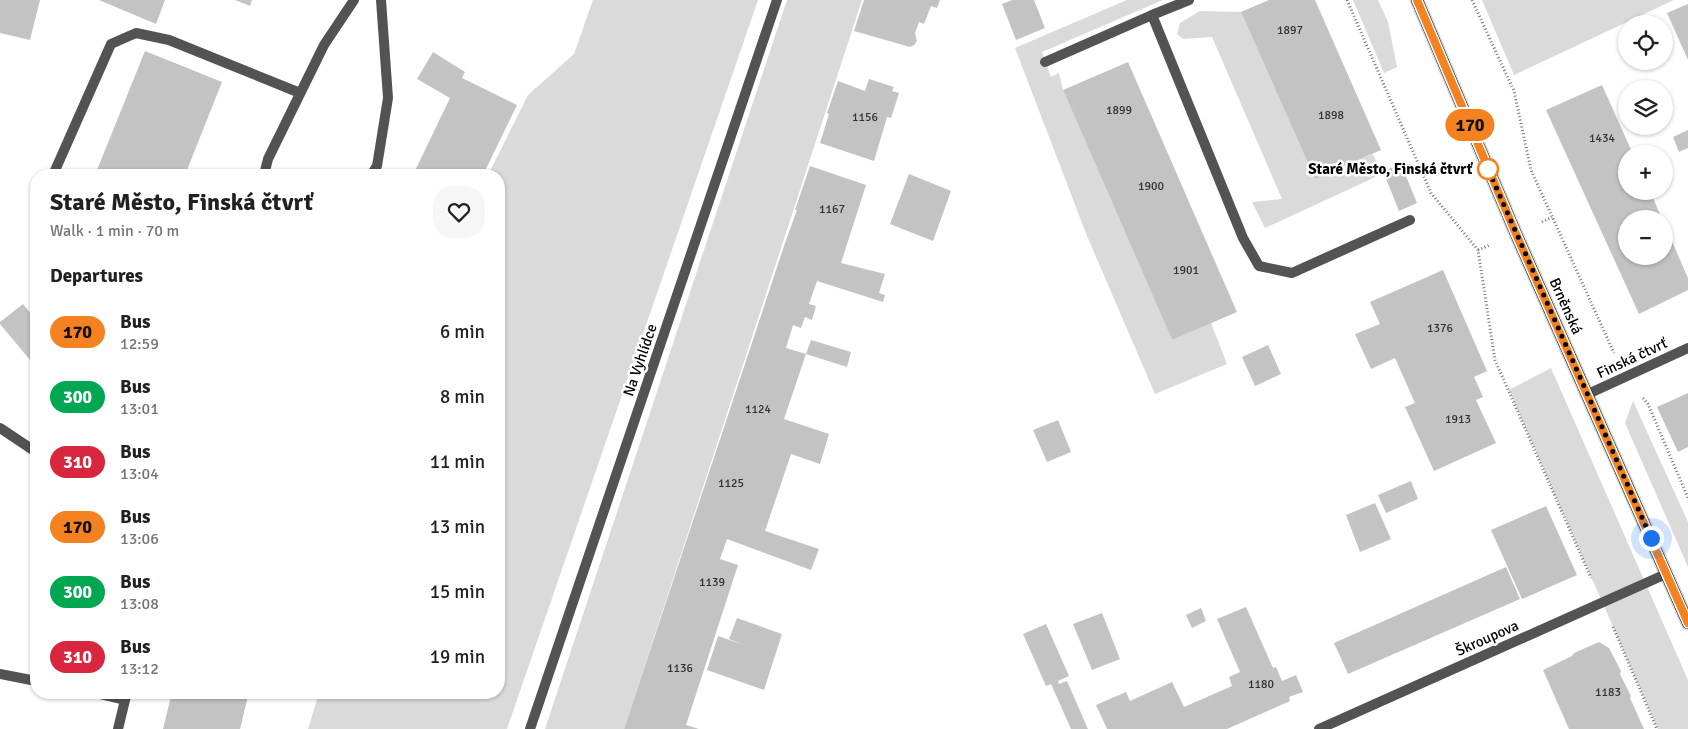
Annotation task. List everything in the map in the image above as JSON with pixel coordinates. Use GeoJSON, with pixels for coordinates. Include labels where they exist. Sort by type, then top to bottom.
{"type":"FeatureCollection","features":[{"type":"Feature","properties":{"kind":"main road","name":"Brněnská"},"geometry":{"type":"LineString","coordinates":[[1417,0],[1516,234],[1688,623]]}},
{"type":"Feature","properties":{"kind":"street"},"geometry":{"type":"LineString","coordinates":[[266,169],[268,160],[324,45],[354,0]]}},
{"type":"Feature","properties":{"kind":"street"},"geometry":{"type":"LineString","coordinates":[[375,169],[388,98],[381,0]]}},
{"type":"Feature","properties":{"kind":"street","name":"Na Vyhlídce"},"geometry":{"type":"LineString","coordinates":[[530,729],[778,0]]}},
{"type":"Feature","properties":{"kind":"street"},"geometry":{"type":"LineString","coordinates":[[1045,62],[1189,0]]}},
{"type":"Feature","properties":{"kind":"street"},"geometry":{"type":"LineString","coordinates":[[1152,16],[1243,238],[1259,266],[1292,273],[1410,220]]}},
{"type":"Feature","properties":{"kind":"street"},"geometry":{"type":"LineString","coordinates":[[56,169],[111,44],[136,33],[169,40],[300,93]]}},
{"type":"Feature","properties":{"kind":"street","name":"Finská čtvrť"},"geometry":{"type":"LineString","coordinates":[[1588,394],[1688,348]]}},
{"type":"Feature","properties":{"kind":"street"},"geometry":{"type":"LineString","coordinates":[[0,428],[30,448]]}},
{"type":"Feature","properties":{"kind":"street","name":"Škroupova"},"geometry":{"type":"LineString","coordinates":[[1319,729],[1666,574]]}},
{"type":"Feature","properties":{"kind":"street"},"geometry":{"type":"LineString","coordinates":[[0,674],[30,680]]}},
{"type":"Feature","properties":{"kind":"street"},"geometry":{"type":"LineString","coordinates":[[118,729],[125,699]]}},
{"type":"Feature","properties":{"kind":"path"},"geometry":{"type":"LineString","coordinates":[[1346,0],[1431,193],[1478,250],[1495,360],[1658,729]]}},
{"type":"Feature","properties":{"kind":"path"},"geometry":{"type":"LineString","coordinates":[[1472,0],[1514,91],[1532,170],[1625,377],[1648,404],[1688,498]]}},
{"type":"Feature","properties":{"kind":"shaded area"},"geometry":{"type":"Polygon","coordinates":[[[593,0],[758,0],[507,729],[308,729],[317,699],[505,699],[505,169],[491,169],[528,95],[574,54],[593,0]]]}},
{"type":"Feature","properties":{"kind":"shaded area"},"geometry":{"type":"Polygon","coordinates":[[[787,0],[862,0],[624,729],[545,729],[787,0]]]}},
{"type":"Feature","properties":{"kind":"shaded area"},"geometry":{"type":"Polygon","coordinates":[[[1127,0],[1163,0],[1042,52],[1051,77],[1059,73],[1063,90],[1172,340],[1211,323],[1227,364],[1155,394],[1087,236],[1015,48],[1127,0]]]}},
{"type":"Feature","properties":{"kind":"shaded area"},"geometry":{"type":"Polygon","coordinates":[[[1353,0],[1378,0],[1388,22],[1397,67],[1384,73],[1353,0]]]}},
{"type":"Feature","properties":{"kind":"shaded area"},"geometry":{"type":"Polygon","coordinates":[[[1482,0],[1674,0],[1642,15],[1618,15],[1618,26],[1514,75],[1482,0]]]}},
{"type":"Feature","properties":{"kind":"shaded area"},"geometry":{"type":"Polygon","coordinates":[[[1200,11],[1241,12],[1315,179],[1373,154],[1382,174],[1265,228],[1252,202],[1282,199],[1212,37],[1183,39],[1177,34],[1180,23],[1200,11]]]}},
{"type":"Feature","properties":{"kind":"shaded area"},"geometry":{"type":"Polygon","coordinates":[[[1551,368],[1688,680],[1688,729],[1658,729],[1509,390],[1551,368]]]}},
{"type":"Feature","properties":{"kind":"shaded area"},"geometry":{"type":"Polygon","coordinates":[[[1633,401],[1688,522],[1688,567],[1625,423],[1633,401]]]}},
{"type":"Feature","properties":{"kind":"building"},"geometry":{"type":"Polygon","coordinates":[[[0,0],[40,0],[30,40],[0,33],[0,0]]]}},
{"type":"Feature","properties":{"kind":"building"},"geometry":{"type":"Polygon","coordinates":[[[99,0],[165,0],[156,24],[99,0]]]}},
{"type":"Feature","properties":{"kind":"building"},"geometry":{"type":"Polygon","coordinates":[[[235,0],[252,0],[250,6],[235,0]]]}},
{"type":"Feature","properties":{"kind":"building"},"geometry":{"type":"Polygon","coordinates":[[[864,0],[940,0],[937,8],[931,6],[924,24],[919,22],[915,33],[917,41],[910,47],[854,31],[864,0]]]}},
{"type":"Feature","properties":{"kind":"building"},"geometry":{"type":"Polygon","coordinates":[[[1012,0],[1034,0],[1045,28],[1016,40],[1002,4],[1012,0]]]}},
{"type":"Feature","properties":{"kind":"building"},"geometry":{"type":"Polygon","coordinates":[[[1269,0],[1315,0],[1381,150],[1315,179],[1241,12],[1269,0]]]}},
{"type":"Feature","properties":{"kind":"building"},"geometry":{"type":"Polygon","coordinates":[[[1688,4],[1688,60],[1673,26],[1673,15],[1668,15],[1667,13],[1688,4]]]}},
{"type":"Feature","properties":{"kind":"building"},"geometry":{"type":"Polygon","coordinates":[[[145,51],[222,82],[187,169],[97,169],[145,51]]]}},
{"type":"Feature","properties":{"kind":"building"},"geometry":{"type":"Polygon","coordinates":[[[433,52],[465,72],[462,78],[517,105],[486,169],[416,169],[450,98],[417,79],[433,52]]]}},
{"type":"Feature","properties":{"kind":"building"},"geometry":{"type":"Polygon","coordinates":[[[1128,62],[1237,312],[1172,340],[1063,90],[1128,62]]]}},
{"type":"Feature","properties":{"kind":"building"},"geometry":{"type":"Polygon","coordinates":[[[869,79],[894,87],[892,91],[899,93],[891,118],[887,117],[874,161],[820,143],[829,114],[827,113],[838,81],[865,91],[869,79]]]}},
{"type":"Feature","properties":{"kind":"building"},"geometry":{"type":"Polygon","coordinates":[[[1602,85],[1618,121],[1618,135],[1624,135],[1629,145],[1618,145],[1618,200],[1654,200],[1658,210],[1618,210],[1618,265],[1673,265],[1673,244],[1688,278],[1688,290],[1639,314],[1546,110],[1602,85]]]}},
{"type":"Feature","properties":{"kind":"building"},"geometry":{"type":"Polygon","coordinates":[[[1688,130],[1688,148],[1679,152],[1673,137],[1688,130]]]}},
{"type":"Feature","properties":{"kind":"building"},"geometry":{"type":"Polygon","coordinates":[[[1401,164],[1417,203],[1399,211],[1383,171],[1401,164]]]}},
{"type":"Feature","properties":{"kind":"building"},"geometry":{"type":"Polygon","coordinates":[[[810,166],[866,185],[841,263],[885,274],[879,293],[885,295],[883,302],[817,281],[809,304],[816,306],[812,320],[805,317],[801,328],[793,325],[786,348],[806,354],[784,419],[829,434],[820,464],[791,454],[765,531],[819,549],[811,570],[727,539],[720,559],[738,565],[686,725],[699,729],[624,729],[797,210],[795,210],[810,166]]]}},
{"type":"Feature","properties":{"kind":"building"},"geometry":{"type":"Polygon","coordinates":[[[909,174],[951,191],[933,241],[890,224],[909,174]]]}},
{"type":"Feature","properties":{"kind":"building"},"geometry":{"type":"Polygon","coordinates":[[[1443,270],[1487,371],[1474,377],[1483,397],[1476,400],[1496,443],[1434,471],[1405,407],[1415,403],[1395,358],[1371,369],[1355,334],[1380,324],[1370,302],[1443,270]]]}},
{"type":"Feature","properties":{"kind":"building"},"geometry":{"type":"Polygon","coordinates":[[[23,304],[30,313],[30,360],[0,324],[0,322],[23,304]]]}},
{"type":"Feature","properties":{"kind":"building"},"geometry":{"type":"Polygon","coordinates":[[[811,340],[851,352],[847,367],[806,354],[811,340]]]}},
{"type":"Feature","properties":{"kind":"building"},"geometry":{"type":"Polygon","coordinates":[[[1268,345],[1281,374],[1255,386],[1242,357],[1268,345]]]}},
{"type":"Feature","properties":{"kind":"building"},"geometry":{"type":"Polygon","coordinates":[[[1688,393],[1688,447],[1678,452],[1657,407],[1688,393]]]}},
{"type":"Feature","properties":{"kind":"building"},"geometry":{"type":"Polygon","coordinates":[[[1058,420],[1071,452],[1047,462],[1033,430],[1058,420]]]}},
{"type":"Feature","properties":{"kind":"building"},"geometry":{"type":"Polygon","coordinates":[[[1411,481],[1418,499],[1386,513],[1378,495],[1411,481]]]}},
{"type":"Feature","properties":{"kind":"building"},"geometry":{"type":"Polygon","coordinates":[[[1375,503],[1391,539],[1360,552],[1346,515],[1375,503]]]}},
{"type":"Feature","properties":{"kind":"building"},"geometry":{"type":"Polygon","coordinates":[[[1546,506],[1577,575],[1522,599],[1491,530],[1546,506]]]}},
{"type":"Feature","properties":{"kind":"building"},"geometry":{"type":"Polygon","coordinates":[[[1506,567],[1520,599],[1348,674],[1334,643],[1506,567]]]}},
{"type":"Feature","properties":{"kind":"building"},"geometry":{"type":"Polygon","coordinates":[[[1246,607],[1273,668],[1276,667],[1282,681],[1296,675],[1303,692],[1289,697],[1290,701],[1227,729],[1107,729],[1096,705],[1126,692],[1130,701],[1172,682],[1184,707],[1232,686],[1229,677],[1240,672],[1217,619],[1246,607]]]}},
{"type":"Feature","properties":{"kind":"building"},"geometry":{"type":"Polygon","coordinates":[[[1201,608],[1206,621],[1192,628],[1186,615],[1201,608]]]}},
{"type":"Feature","properties":{"kind":"building"},"geometry":{"type":"Polygon","coordinates":[[[1102,613],[1120,659],[1092,670],[1073,624],[1102,613]]]}},
{"type":"Feature","properties":{"kind":"building"},"geometry":{"type":"Polygon","coordinates":[[[737,618],[782,634],[764,690],[707,670],[718,636],[744,645],[729,639],[737,618]]]}},
{"type":"Feature","properties":{"kind":"building"},"geometry":{"type":"Polygon","coordinates":[[[1046,624],[1069,676],[1058,681],[1059,684],[1067,681],[1088,729],[1071,729],[1051,684],[1046,686],[1023,634],[1046,624]]]}},
{"type":"Feature","properties":{"kind":"building"},"geometry":{"type":"Polygon","coordinates":[[[1599,642],[1609,648],[1621,671],[1620,674],[1644,729],[1569,729],[1543,670],[1599,642]]]}},
{"type":"Feature","properties":{"kind":"building"},"geometry":{"type":"Polygon","coordinates":[[[170,699],[247,699],[240,729],[163,729],[170,699]]]}},
{"type":"Feature","properties":{"kind":"bus line","name":"170"},"geometry":{"type":"LineString","coordinates":[[1417,0],[1516,234],[1688,623]]}},
{"type":"Feature","properties":{"kind":"place","name":"Staré Město, Finská čtvrť"},"geometry":{"type":"Point","coordinates":[1488,169]}},
{"type":"Feature","properties":{"kind":"route"},"geometry":{"type":"LineString","coordinates":[[1488,169],[1485,162],[1651,538]]}}]}
